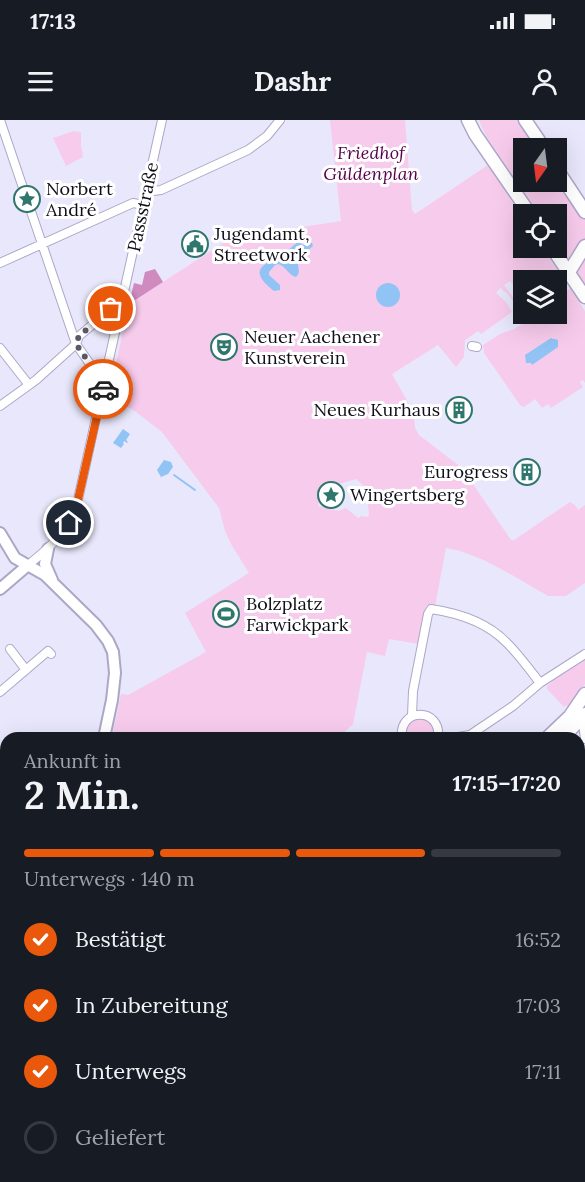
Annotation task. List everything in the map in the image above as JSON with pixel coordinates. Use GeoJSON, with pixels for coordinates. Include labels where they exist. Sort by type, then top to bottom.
{"type":"FeatureCollection","features":[{"type":"Feature","properties":{"kind":"main road"},"geometry":{"type":"LineString","coordinates":[[468,120],[475,134],[523,204]]}},
{"type":"Feature","properties":{"kind":"main road"},"geometry":{"type":"LineString","coordinates":[[525,120],[537,138]]}},
{"type":"Feature","properties":{"kind":"main road"},"geometry":{"type":"LineString","coordinates":[[567,185],[585,212]]}},
{"type":"Feature","properties":{"kind":"main road"},"geometry":{"type":"LineString","coordinates":[[569,272],[585,246]]}},
{"type":"Feature","properties":{"kind":"main road"},"geometry":{"type":"LineString","coordinates":[[559,258],[585,297]]}},
{"type":"Feature","properties":{"kind":"main road"},"geometry":{"type":"LineString","coordinates":[[553,732],[585,694]]}},
{"type":"Feature","properties":{"kind":"main road"},"geometry":{"type":"LineString","coordinates":[[567,732],[583,716]]}},
{"type":"Feature","properties":{"kind":"street"},"geometry":{"type":"LineString","coordinates":[[0,120],[76,344],[97,374],[106,377]]}},
{"type":"Feature","properties":{"kind":"street","name":"Passstraße"},"geometry":{"type":"LineString","coordinates":[[28,566],[58,539],[69,523],[77,504],[162,120]]}},
{"type":"Feature","properties":{"kind":"street"},"geometry":{"type":"LineString","coordinates":[[146,192],[161,190],[248,150],[267,136],[280,120]]}},
{"type":"Feature","properties":{"kind":"street"},"geometry":{"type":"LineString","coordinates":[[0,263],[133,203],[144,205]]}},
{"type":"Feature","properties":{"kind":"street"},"geometry":{"type":"LineString","coordinates":[[0,406],[76,344],[79,336],[111,309],[121,309]]}},
{"type":"Feature","properties":{"kind":"street"},"geometry":{"type":"LineString","coordinates":[[0,348],[29,384]]}},
{"type":"Feature","properties":{"kind":"street"},"geometry":{"type":"LineString","coordinates":[[0,533],[15,558],[45,575],[103,632],[113,652],[115,662],[112,700],[105,732]]}},
{"type":"Feature","properties":{"kind":"street"},"geometry":{"type":"LineString","coordinates":[[48,549],[45,564],[53,583]]}},
{"type":"Feature","properties":{"kind":"street"},"geometry":{"type":"LineString","coordinates":[[0,589],[28,566]]}},
{"type":"Feature","properties":{"kind":"street"},"geometry":{"type":"LineString","coordinates":[[412,716],[413,691],[430,609],[456,613],[482,625],[506,641],[540,683]]}},
{"type":"Feature","properties":{"kind":"street"},"geometry":{"type":"LineString","coordinates":[[10,649],[26,670]]}},
{"type":"Feature","properties":{"kind":"street"},"geometry":{"type":"LineString","coordinates":[[0,692],[48,651],[51,654]]}},
{"type":"Feature","properties":{"kind":"street"},"geometry":{"type":"LineString","coordinates":[[474,732],[513,706],[540,683],[585,654]]}},
{"type":"Feature","properties":{"kind":"street"},"geometry":{"type":"LineString","coordinates":[[402,732],[408,719],[418,714],[430,717],[438,725],[439,732]]}},
{"type":"Feature","properties":{"kind":"street"},"geometry":{"type":"LineString","coordinates":[[583,716],[584,732]]}},
{"type":"Feature","properties":{"kind":"street"},"geometry":{"type":"LineString","coordinates":[[561,732],[562,724]]}},
{"type":"Feature","properties":{"kind":"green space","name":"Friedhof Güldenplan"},"geometry":{"type":"Polygon","coordinates":[[[330,120],[405,120],[412,210],[415,214],[488,165],[513,204],[513,258],[549,258],[558,270],[513,270],[513,285],[510,281],[504,285],[513,301],[500,288],[496,293],[506,302],[512,312],[481,334],[478,331],[465,340],[464,357],[456,367],[438,345],[392,374],[414,414],[415,428],[419,435],[462,468],[511,540],[570,502],[578,510],[585,505],[585,583],[566,596],[548,596],[486,561],[446,548],[435,606],[426,606],[419,644],[389,639],[385,656],[367,652],[353,724],[344,732],[113,732],[121,694],[128,695],[206,652],[185,613],[249,573],[225,531],[219,508],[162,432],[132,409],[108,400],[129,304],[231,238],[341,221],[330,120]],[[356,479],[339,484],[323,485],[318,506],[338,511],[346,508],[358,518],[368,517],[366,488],[356,479]]]}},
{"type":"Feature","properties":{"kind":"green space"},"geometry":{"type":"Polygon","coordinates":[[[479,120],[521,120],[533,138],[513,138],[513,180],[498,157],[479,120]]]}},
{"type":"Feature","properties":{"kind":"green space"},"geometry":{"type":"Polygon","coordinates":[[[74,131],[81,132],[83,157],[66,166],[53,138],[74,131]]]}},
{"type":"Feature","properties":{"kind":"green space"},"geometry":{"type":"Polygon","coordinates":[[[567,189],[585,217],[585,286],[566,258],[567,204],[530,204],[521,192],[567,192],[567,189]]]}},
{"type":"Feature","properties":{"kind":"green space"},"geometry":{"type":"Polygon","coordinates":[[[570,288],[585,311],[585,383],[583,380],[580,382],[583,387],[551,408],[548,404],[542,408],[535,399],[524,407],[520,405],[484,353],[483,345],[522,324],[567,324],[567,291],[570,288]]]}},
{"type":"Feature","properties":{"kind":"green space"},"geometry":{"type":"Polygon","coordinates":[[[585,656],[585,684],[569,708],[566,705],[564,707],[547,689],[547,686],[552,682],[551,680],[585,656]]]}},
{"type":"Feature","properties":{"kind":"green space"},"geometry":{"type":"Polygon","coordinates":[[[417,718],[428,719],[435,726],[436,732],[405,732],[407,725],[417,718]]]}},
{"type":"Feature","properties":{"kind":"shaded area"},"geometry":{"type":"Polygon","coordinates":[[[155,269],[163,282],[129,304],[134,283],[142,285],[145,272],[155,269]]]}},
{"type":"Feature","properties":{"kind":"water"},"geometry":{"type":"Polygon","coordinates":[[[298,242],[303,245],[307,242],[312,243],[313,246],[300,258],[299,273],[296,277],[281,265],[275,265],[269,275],[280,285],[280,290],[274,291],[261,277],[260,270],[274,258],[278,249],[288,250],[298,242]]]}},
{"type":"Feature","properties":{"kind":"water"},"geometry":{"type":"Polygon","coordinates":[[[388,283],[397,286],[400,295],[397,304],[388,307],[379,304],[376,295],[379,286],[388,283]]]}},
{"type":"Feature","properties":{"kind":"water"},"geometry":{"type":"Polygon","coordinates":[[[551,338],[558,340],[558,347],[532,365],[526,363],[525,355],[551,338]]]}},
{"type":"Feature","properties":{"kind":"water"},"geometry":{"type":"Polygon","coordinates":[[[123,429],[130,434],[126,440],[128,442],[124,441],[121,448],[113,443],[123,429]]]}},
{"type":"Feature","properties":{"kind":"water"},"geometry":{"type":"Polygon","coordinates":[[[164,460],[171,462],[173,467],[168,474],[161,477],[157,470],[164,460]]]}},
{"type":"Feature","properties":{"kind":"waterway"},"geometry":{"type":"LineString","coordinates":[[174,475],[195,490]]}},
{"type":"Feature","properties":{"kind":"way so far"},"geometry":{"type":"LineString","coordinates":[[103,389],[106,377],[97,374],[76,344],[79,336],[111,309]]}},
{"type":"Feature","properties":{"kind":"place","name":"Norbert André"},"geometry":{"type":"Point","coordinates":[27,199]}},
{"type":"Feature","properties":{"kind":"place","name":"Jugendamt, Streetwork"},"geometry":{"type":"Point","coordinates":[195,244]}},
{"type":"Feature","properties":{"kind":"place","name":"Neuer Aachener Kunstverein"},"geometry":{"type":"Point","coordinates":[224,347]}},
{"type":"Feature","properties":{"kind":"place","name":"Neues Kurhaus"},"geometry":{"type":"Point","coordinates":[459,410]}},
{"type":"Feature","properties":{"kind":"place","name":"Eurogress"},"geometry":{"type":"Point","coordinates":[527,472]}},
{"type":"Feature","properties":{"kind":"place","name":"Wingertsberg"},"geometry":{"type":"Point","coordinates":[331,495]}},
{"type":"Feature","properties":{"kind":"place","name":"Bolzplatz Farwickpark"},"geometry":{"type":"Point","coordinates":[226,614]}},
{"type":"Feature","properties":{"kind":"route"},"geometry":{"type":"LineString","coordinates":[[69,523],[77,504],[103,389]]}}]}
